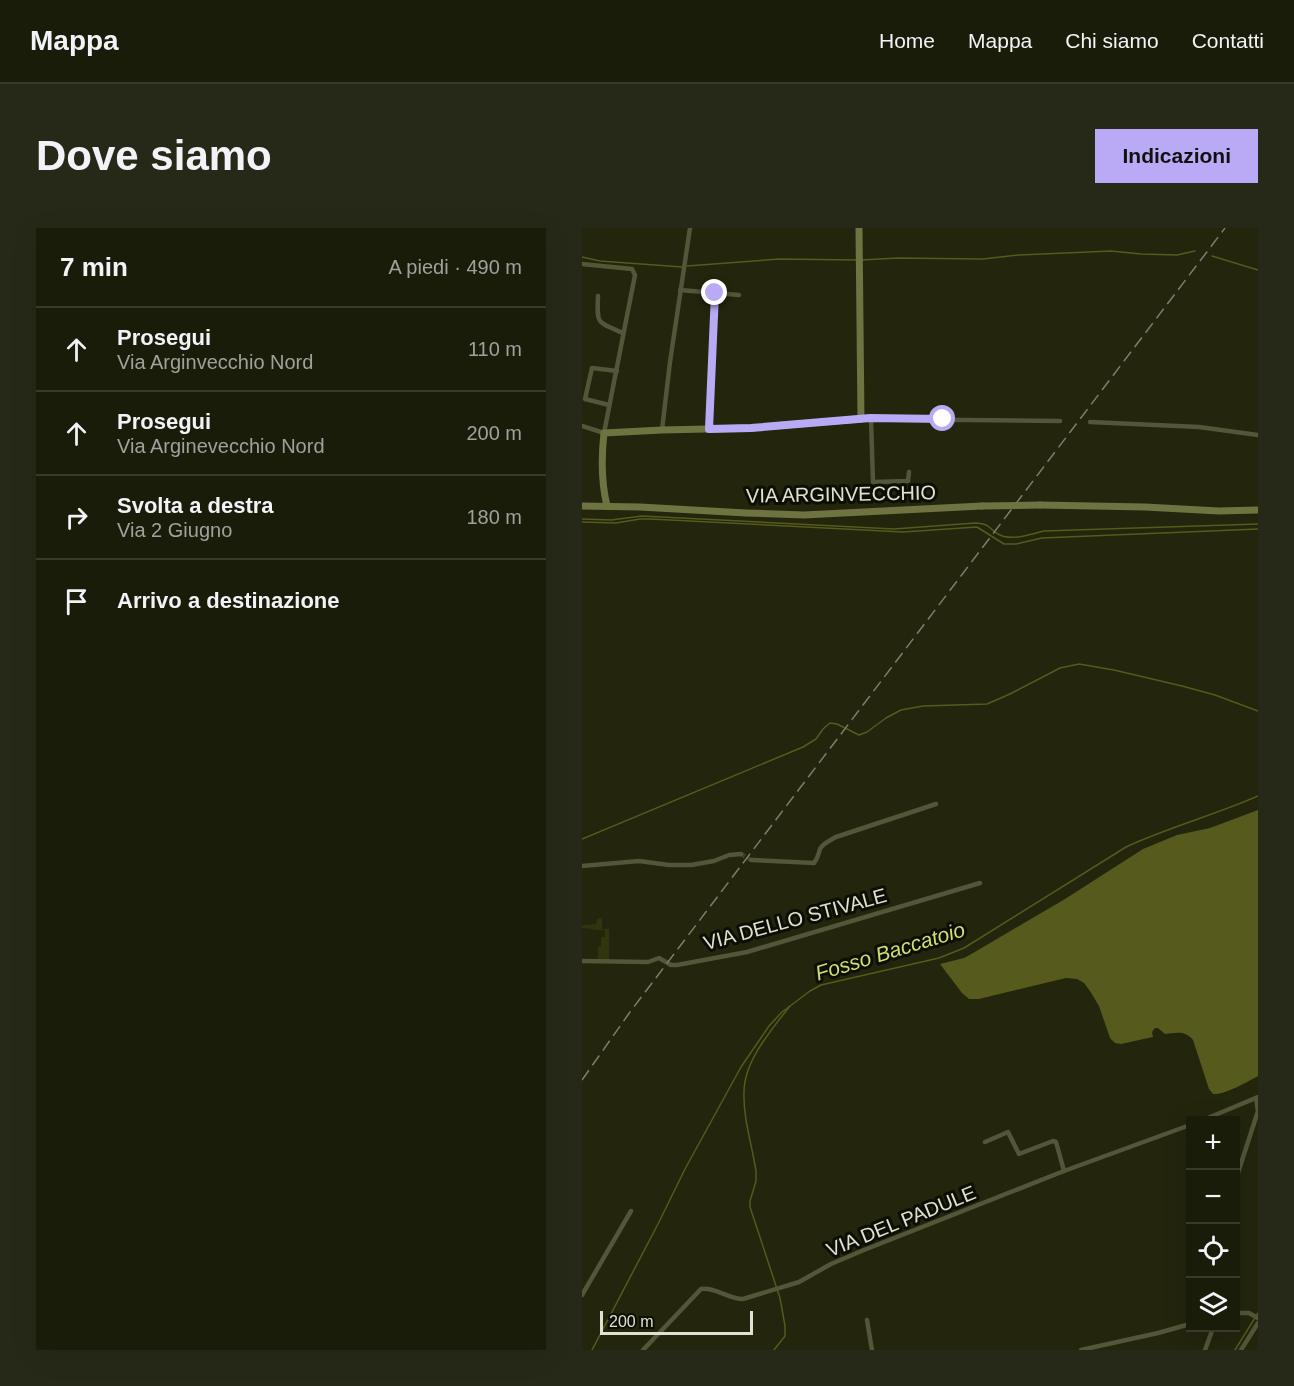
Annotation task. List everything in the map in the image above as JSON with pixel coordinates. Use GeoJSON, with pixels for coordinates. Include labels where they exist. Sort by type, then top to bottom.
{"type":"FeatureCollection","features":[{"type":"Feature","properties":{"kind":"main road"},"geometry":{"type":"LineString","coordinates":[[607,506],[601,470],[604,433],[751,428],[861,419],[860,228]]}},
{"type":"Feature","properties":{"kind":"main road","name":"VIA ARGINVECCHIO"},"geometry":{"type":"LineString","coordinates":[[582,506],[804,515],[1040,505],[1218,511],[1258,510]]}},
{"type":"Feature","properties":{"kind":"street"},"geometry":{"type":"LineString","coordinates":[[662,430],[690,228]]}},
{"type":"Feature","properties":{"kind":"street"},"geometry":{"type":"LineString","coordinates":[[582,264],[632,269],[635,275],[604,433],[582,426]]}},
{"type":"Feature","properties":{"kind":"street"},"geometry":{"type":"LineString","coordinates":[[680,290],[739,295]]}},
{"type":"Feature","properties":{"kind":"street"},"geometry":{"type":"LineString","coordinates":[[709,429],[715,293]]}},
{"type":"Feature","properties":{"kind":"street"},"geometry":{"type":"LineString","coordinates":[[598,296],[597,317],[600,322],[623,333]]}},
{"type":"Feature","properties":{"kind":"street"},"geometry":{"type":"LineString","coordinates":[[609,405],[585,399],[592,368],[617,371]]}},
{"type":"Feature","properties":{"kind":"street"},"geometry":{"type":"LineString","coordinates":[[870,418],[873,482],[908,481],[909,472]]}},
{"type":"Feature","properties":{"kind":"street"},"geometry":{"type":"LineString","coordinates":[[861,419],[1060,421]]}},
{"type":"Feature","properties":{"kind":"street"},"geometry":{"type":"LineString","coordinates":[[1090,422],[1199,427],[1258,435]]}},
{"type":"Feature","properties":{"kind":"street"},"geometry":{"type":"LineString","coordinates":[[751,860],[814,863],[821,848],[836,837],[936,804]]}},
{"type":"Feature","properties":{"kind":"street"},"geometry":{"type":"LineString","coordinates":[[582,866],[639,861],[692,865],[741,854]]}},
{"type":"Feature","properties":{"kind":"street","name":"VIA DELLO STIVALE"},"geometry":{"type":"LineString","coordinates":[[582,962],[648,962],[659,958],[671,965],[677,965],[747,952],[980,883]]}},
{"type":"Feature","properties":{"kind":"street"},"geometry":{"type":"LineString","coordinates":[[1213,1116],[1257,1098],[1258,1111],[1239,1170]]}},
{"type":"Feature","properties":{"kind":"street","name":"VIA DEL PADULE"},"geometry":{"type":"LineString","coordinates":[[643,1350],[701,1289],[706,1288],[743,1299],[777,1289],[806,1279],[864,1250],[1064,1171],[1186,1127]]}},
{"type":"Feature","properties":{"kind":"street"},"geometry":{"type":"LineString","coordinates":[[985,1142],[1008,1132],[1018,1155],[1053,1141],[1056,1142],[1064,1171]]}},
{"type":"Feature","properties":{"kind":"street"},"geometry":{"type":"LineString","coordinates":[[582,1294],[631,1211]]}},
{"type":"Feature","properties":{"kind":"street"},"geometry":{"type":"LineString","coordinates":[[1240,1314],[1256,1316]]}},
{"type":"Feature","properties":{"kind":"street"},"geometry":{"type":"LineString","coordinates":[[867,1320],[872,1350]]}},
{"type":"Feature","properties":{"kind":"street"},"geometry":{"type":"LineString","coordinates":[[1241,1350],[1258,1323]]}},
{"type":"Feature","properties":{"kind":"street"},"geometry":{"type":"LineString","coordinates":[[1081,1350],[1186,1325]]}},
{"type":"Feature","properties":{"kind":"street"},"geometry":{"type":"LineString","coordinates":[[1205,1350],[1212,1332]]}},
{"type":"Feature","properties":{"kind":"shaded area"},"geometry":{"type":"Polygon","coordinates":[[[1258,810],[1258,1076],[1236,1088],[1213,1094],[1209,1089],[1193,1040],[1184,1033],[1165,1034],[1155,1028],[1152,1032],[1153,1037],[1121,1044],[1115,1043],[1110,1038],[1099,1006],[1084,983],[1077,979],[1066,978],[979,999],[969,999],[940,964],[964,958],[973,953],[1065,899],[1143,849],[1177,835],[1210,828],[1258,810]]]}},
{"type":"Feature","properties":{"kind":"shaded area"},"geometry":{"type":"Polygon","coordinates":[[[602,918],[602,929],[609,929],[609,960],[598,960],[598,947],[601,946],[601,937],[605,937],[605,930],[582,928],[582,925],[596,924],[597,919],[602,918]]]}},
{"type":"Feature","properties":{"kind":"waterway"},"geometry":{"type":"LineString","coordinates":[[861,260],[983,259],[1111,251],[1177,255],[1195,251]]}},
{"type":"Feature","properties":{"kind":"waterway"},"geometry":{"type":"LineString","coordinates":[[1212,256],[1258,270]]}},
{"type":"Feature","properties":{"kind":"waterway"},"geometry":{"type":"LineString","coordinates":[[582,257],[600,261],[682,267]]}},
{"type":"Feature","properties":{"kind":"waterway"},"geometry":{"type":"LineString","coordinates":[[687,266],[780,259],[856,260]]}},
{"type":"Feature","properties":{"kind":"waterway"},"geometry":{"type":"LineString","coordinates":[[582,519],[611,520],[642,516],[894,529],[975,523],[985,524],[1005,537],[1044,531],[1258,524]]}},
{"type":"Feature","properties":{"kind":"waterway"},"geometry":{"type":"LineString","coordinates":[[582,522],[616,523],[650,519],[903,532],[977,527],[1004,544],[1016,544],[1042,538],[1258,529]]}},
{"type":"Feature","properties":{"kind":"waterway"},"geometry":{"type":"LineString","coordinates":[[582,839],[803,747],[816,739],[830,723],[859,735],[901,710],[923,706],[987,704],[1060,668],[1079,664],[1182,686],[1258,711]]}},
{"type":"Feature","properties":{"kind":"waterway","name":"Fosso Baccatoio"},"geometry":{"type":"LineString","coordinates":[[592,1350],[685,1169],[741,1067],[769,1026],[782,1012],[821,985],[939,958],[964,948],[1126,847],[1258,796]]}},
{"type":"Feature","properties":{"kind":"waterway"},"geometry":{"type":"LineString","coordinates":[[774,1350],[785,1336],[785,1326],[780,1298],[750,1207],[756,1171],[746,1122],[744,1092],[745,1080],[754,1057],[790,1006]]}},
{"type":"Feature","properties":{"kind":"waterway"},"geometry":{"type":"LineString","coordinates":[[1235,1350],[1258,1313]]}},
{"type":"Feature","properties":{"kind":"tunnel"},"geometry":{"type":"LineString","coordinates":[[741,854],[751,860]]}},
{"type":"Feature","properties":{"kind":"railway"},"geometry":{"type":"LineString","coordinates":[[582,1080],[630,1012],[1225,228]]}},
{"type":"Feature","properties":{"kind":"route"},"geometry":{"type":"LineString","coordinates":[[715,293],[709,429],[751,428],[870,418],[943,419]]}}]}
